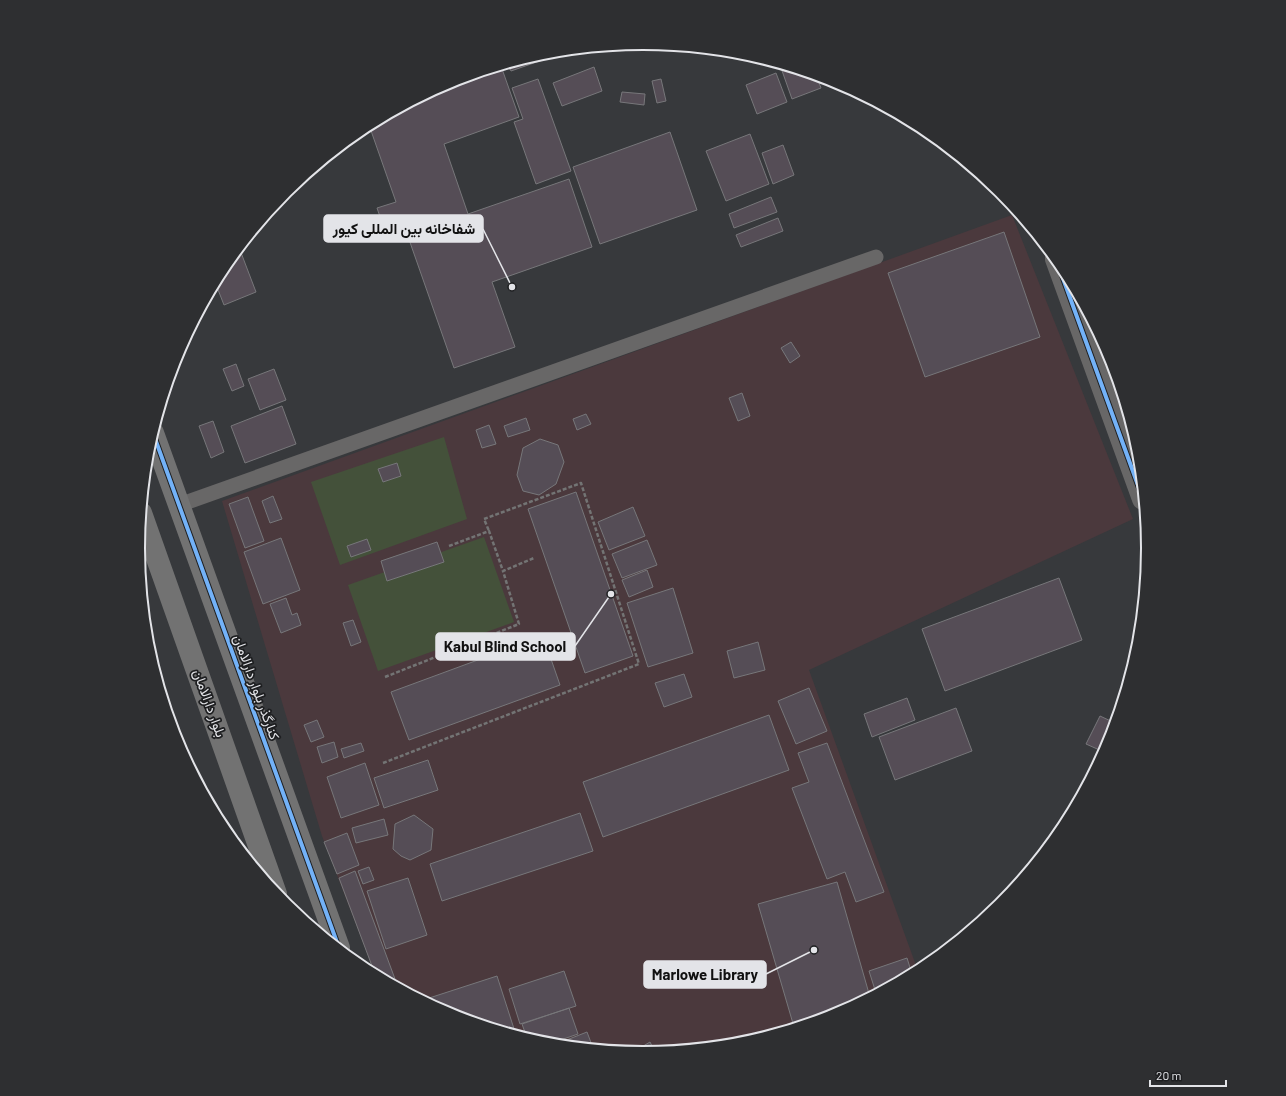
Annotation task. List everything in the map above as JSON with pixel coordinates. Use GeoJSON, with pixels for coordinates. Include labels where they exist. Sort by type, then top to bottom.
{"type":"FeatureCollection","features":[{"type":"Feature","properties":{"kind":"street"},"geometry":{"type":"LineString","coordinates":[[1065,285],[1137,482]]}},
{"type":"Feature","properties":{"kind":"street"},"geometry":{"type":"LineString","coordinates":[[1108,402],[1115,388]]}},
{"type":"Feature","properties":{"kind":"street","name":"کنارگذر بلوار دارالامان"},"geometry":{"type":"LineString","coordinates":[[157,443],[336,940]]}},
{"type":"Feature","properties":{"kind":"street","name":"بلوار دارالامان"},"geometry":{"type":"LineString","coordinates":[[146,524],[270,877]]}},
{"type":"Feature","properties":{"kind":"lane"},"geometry":{"type":"LineString","coordinates":[[179,505],[876,257]]}},
{"type":"Feature","properties":{"kind":"path"},"geometry":{"type":"LineString","coordinates":[[383,763],[639,664],[581,483],[484,518],[503,571],[519,624],[386,677]]}},
{"type":"Feature","properties":{"kind":"path"},"geometry":{"type":"LineString","coordinates":[[449,546],[489,531]]}},
{"type":"Feature","properties":{"kind":"path"},"geometry":{"type":"LineString","coordinates":[[503,571],[534,558]]}},
{"type":"Feature","properties":{"kind":"shaded area"},"geometry":{"type":"Polygon","coordinates":[[[1012,215],[1133,519],[809,670],[916,965],[863,995],[803,1020],[772,1029],[708,1042],[643,1046],[578,1042],[514,1029],[483,1020],[423,995],[372,965],[322,836],[222,501],[1012,215]]]}},
{"type":"Feature","properties":{"kind":"green space"},"geometry":{"type":"Polygon","coordinates":[[[444,437],[467,519],[340,565],[311,482],[444,437]]]}},
{"type":"Feature","properties":{"kind":"green space"},"geometry":{"type":"Polygon","coordinates":[[[484,537],[514,622],[378,671],[348,585],[484,537]]]}},
{"type":"Feature","properties":{"kind":"building"},"geometry":{"type":"Polygon","coordinates":[[[536,62],[511,71],[510,68],[536,62]]]}},
{"type":"Feature","properties":{"kind":"building"},"geometry":{"type":"Polygon","coordinates":[[[594,67],[602,91],[562,106],[553,83],[594,67]]]}},
{"type":"Feature","properties":{"kind":"building"},"geometry":{"type":"Polygon","coordinates":[[[503,70],[519,117],[444,144],[468,214],[569,179],[592,247],[492,282],[515,347],[454,368],[405,228],[386,234],[377,208],[396,202],[371,131],[423,101],[483,76],[503,70]]]}},
{"type":"Feature","properties":{"kind":"building"},"geometry":{"type":"Polygon","coordinates":[[[782,70],[819,82],[821,88],[792,99],[782,70]]]}},
{"type":"Feature","properties":{"kind":"building"},"geometry":{"type":"Polygon","coordinates":[[[776,73],[787,102],[757,114],[746,85],[776,73]]]}},
{"type":"Feature","properties":{"kind":"building"},"geometry":{"type":"Polygon","coordinates":[[[538,79],[571,171],[536,184],[514,122],[523,119],[512,88],[538,79]]]}},
{"type":"Feature","properties":{"kind":"building"},"geometry":{"type":"Polygon","coordinates":[[[661,79],[666,101],[657,103],[652,81],[661,79]]]}},
{"type":"Feature","properties":{"kind":"building"},"geometry":{"type":"Polygon","coordinates":[[[622,92],[645,94],[644,105],[620,102],[622,92]]]}},
{"type":"Feature","properties":{"kind":"building"},"geometry":{"type":"Polygon","coordinates":[[[670,132],[697,210],[600,244],[573,167],[670,132]]]}},
{"type":"Feature","properties":{"kind":"building"},"geometry":{"type":"Polygon","coordinates":[[[750,134],[769,184],[726,201],[706,151],[750,134]]]}},
{"type":"Feature","properties":{"kind":"building"},"geometry":{"type":"Polygon","coordinates":[[[783,145],[794,175],[773,184],[762,153],[783,145]]]}},
{"type":"Feature","properties":{"kind":"building"},"geometry":{"type":"Polygon","coordinates":[[[771,197],[777,212],[734,228],[729,214],[771,197]]]}},
{"type":"Feature","properties":{"kind":"building"},"geometry":{"type":"Polygon","coordinates":[[[778,218],[783,231],[741,247],[736,235],[778,218]]]}},
{"type":"Feature","properties":{"kind":"building"},"geometry":{"type":"Polygon","coordinates":[[[1004,232],[1040,337],[925,377],[888,273],[1004,232]]]}},
{"type":"Feature","properties":{"kind":"building"},"geometry":{"type":"Polygon","coordinates":[[[241,254],[256,292],[224,305],[218,289],[241,254]]]}},
{"type":"Feature","properties":{"kind":"building"},"geometry":{"type":"Polygon","coordinates":[[[791,342],[800,356],[790,363],[781,348],[791,342]]]}},
{"type":"Feature","properties":{"kind":"building"},"geometry":{"type":"Polygon","coordinates":[[[236,364],[244,386],[232,391],[223,369],[236,364]]]}},
{"type":"Feature","properties":{"kind":"building"},"geometry":{"type":"Polygon","coordinates":[[[274,369],[286,400],[260,410],[248,379],[274,369]]]}},
{"type":"Feature","properties":{"kind":"building"},"geometry":{"type":"Polygon","coordinates":[[[742,393],[750,416],[738,421],[729,398],[742,393]]]}},
{"type":"Feature","properties":{"kind":"building"},"geometry":{"type":"Polygon","coordinates":[[[282,406],[296,444],[245,463],[231,426],[282,406]]]}},
{"type":"Feature","properties":{"kind":"building"},"geometry":{"type":"Polygon","coordinates":[[[586,414],[591,424],[577,430],[573,419],[586,414]]]}},
{"type":"Feature","properties":{"kind":"building"},"geometry":{"type":"Polygon","coordinates":[[[526,418],[530,430],[508,437],[504,426],[526,418]]]}},
{"type":"Feature","properties":{"kind":"building"},"geometry":{"type":"Polygon","coordinates":[[[213,421],[224,452],[211,458],[199,426],[213,421]]]}},
{"type":"Feature","properties":{"kind":"building"},"geometry":{"type":"Polygon","coordinates":[[[489,425],[496,444],[482,448],[476,430],[489,425]]]}},
{"type":"Feature","properties":{"kind":"building"},"geometry":{"type":"Polygon","coordinates":[[[540,439],[558,445],[564,462],[556,484],[539,495],[523,491],[517,475],[523,448],[540,439]]]}},
{"type":"Feature","properties":{"kind":"building"},"geometry":{"type":"Polygon","coordinates":[[[397,463],[401,476],[383,482],[378,469],[397,463]]]}},
{"type":"Feature","properties":{"kind":"building"},"geometry":{"type":"Polygon","coordinates":[[[576,492],[633,656],[585,673],[528,509],[576,492]]]}},
{"type":"Feature","properties":{"kind":"building"},"geometry":{"type":"Polygon","coordinates":[[[273,496],[282,519],[270,523],[262,501],[273,496]]]}},
{"type":"Feature","properties":{"kind":"building"},"geometry":{"type":"Polygon","coordinates":[[[248,497],[264,541],[245,548],[229,504],[248,497]]]}},
{"type":"Feature","properties":{"kind":"building"},"geometry":{"type":"Polygon","coordinates":[[[633,507],[645,536],[609,550],[598,522],[633,507]]]}},
{"type":"Feature","properties":{"kind":"building"},"geometry":{"type":"Polygon","coordinates":[[[281,538],[300,590],[263,604],[244,552],[281,538]]]}},
{"type":"Feature","properties":{"kind":"building"},"geometry":{"type":"Polygon","coordinates":[[[367,539],[371,550],[351,557],[347,546],[367,539]]]}},
{"type":"Feature","properties":{"kind":"building"},"geometry":{"type":"Polygon","coordinates":[[[647,540],[657,565],[622,578],[612,554],[647,540]]]}},
{"type":"Feature","properties":{"kind":"building"},"geometry":{"type":"Polygon","coordinates":[[[437,542],[444,562],[387,581],[381,561],[437,542]]]}},
{"type":"Feature","properties":{"kind":"building"},"geometry":{"type":"Polygon","coordinates":[[[647,570],[653,587],[629,597],[622,580],[647,570]]]}},
{"type":"Feature","properties":{"kind":"building"},"geometry":{"type":"Polygon","coordinates":[[[1059,578],[1082,640],[945,691],[922,629],[1059,578]]]}},
{"type":"Feature","properties":{"kind":"building"},"geometry":{"type":"Polygon","coordinates":[[[673,588],[693,653],[648,667],[627,603],[673,588]]]}},
{"type":"Feature","properties":{"kind":"building"},"geometry":{"type":"Polygon","coordinates":[[[286,598],[292,615],[297,613],[301,625],[281,633],[270,604],[286,598]]]}},
{"type":"Feature","properties":{"kind":"building"},"geometry":{"type":"Polygon","coordinates":[[[353,620],[361,642],[351,646],[343,623],[353,620]]]}},
{"type":"Feature","properties":{"kind":"building"},"geometry":{"type":"Polygon","coordinates":[[[543,636],[560,685],[409,740],[391,692],[543,636]]]}},
{"type":"Feature","properties":{"kind":"building"},"geometry":{"type":"Polygon","coordinates":[[[758,642],[765,670],[734,678],[727,651],[758,642]]]}},
{"type":"Feature","properties":{"kind":"building"},"geometry":{"type":"Polygon","coordinates":[[[684,674],[692,697],[664,707],[655,683],[684,674]]]}},
{"type":"Feature","properties":{"kind":"building"},"geometry":{"type":"Polygon","coordinates":[[[809,688],[827,731],[796,744],[778,701],[809,688]]]}},
{"type":"Feature","properties":{"kind":"building"},"geometry":{"type":"Polygon","coordinates":[[[907,698],[915,720],[872,737],[864,714],[907,698]]]}},
{"type":"Feature","properties":{"kind":"building"},"geometry":{"type":"Polygon","coordinates":[[[956,708],[972,751],[895,780],[879,737],[956,708]]]}},
{"type":"Feature","properties":{"kind":"building"},"geometry":{"type":"Polygon","coordinates":[[[769,715],[789,770],[603,837],[583,782],[769,715]]]}},
{"type":"Feature","properties":{"kind":"building"},"geometry":{"type":"Polygon","coordinates":[[[1100,716],[1110,721],[1098,749],[1086,744],[1100,716]]]}},
{"type":"Feature","properties":{"kind":"building"},"geometry":{"type":"Polygon","coordinates":[[[317,720],[324,737],[311,742],[304,725],[317,720]]]}},
{"type":"Feature","properties":{"kind":"building"},"geometry":{"type":"Polygon","coordinates":[[[334,742],[338,757],[322,763],[317,747],[334,742]]]}},
{"type":"Feature","properties":{"kind":"building"},"geometry":{"type":"Polygon","coordinates":[[[361,743],[364,751],[344,758],[341,749],[361,743]]]}},
{"type":"Feature","properties":{"kind":"building"},"geometry":{"type":"Polygon","coordinates":[[[827,743],[884,892],[856,902],[845,872],[827,879],[792,788],[809,782],[798,753],[827,743]]]}},
{"type":"Feature","properties":{"kind":"building"},"geometry":{"type":"Polygon","coordinates":[[[428,760],[438,790],[384,808],[374,778],[428,760]]]}},
{"type":"Feature","properties":{"kind":"building"},"geometry":{"type":"Polygon","coordinates":[[[365,763],[379,805],[341,818],[327,777],[365,763]]]}},
{"type":"Feature","properties":{"kind":"building"},"geometry":{"type":"Polygon","coordinates":[[[580,813],[593,851],[442,901],[430,864],[580,813]]]}},
{"type":"Feature","properties":{"kind":"building"},"geometry":{"type":"Polygon","coordinates":[[[414,815],[433,829],[431,850],[410,860],[401,856],[393,849],[395,824],[414,815]]]}},
{"type":"Feature","properties":{"kind":"building"},"geometry":{"type":"Polygon","coordinates":[[[384,819],[388,835],[356,843],[352,828],[384,819]]]}},
{"type":"Feature","properties":{"kind":"building"},"geometry":{"type":"Polygon","coordinates":[[[347,833],[359,865],[337,874],[324,842],[347,833]]]}},
{"type":"Feature","properties":{"kind":"building"},"geometry":{"type":"Polygon","coordinates":[[[369,867],[374,880],[363,884],[358,871],[369,867]]]}},
{"type":"Feature","properties":{"kind":"building"},"geometry":{"type":"Polygon","coordinates":[[[355,871],[395,979],[372,966],[339,878],[355,871]]]}},
{"type":"Feature","properties":{"kind":"building"},"geometry":{"type":"Polygon","coordinates":[[[408,878],[427,935],[386,949],[367,891],[408,878]]]}},
{"type":"Feature","properties":{"kind":"building"},"geometry":{"type":"Polygon","coordinates":[[[837,882],[869,992],[834,1008],[793,1023],[758,904],[837,882]]]}},
{"type":"Feature","properties":{"kind":"building"},"geometry":{"type":"Polygon","coordinates":[[[907,958],[910,968],[875,989],[869,971],[907,958]]]}},
{"type":"Feature","properties":{"kind":"building"},"geometry":{"type":"Polygon","coordinates":[[[564,971],[576,1006],[520,1024],[509,989],[564,971]]]}},
{"type":"Feature","properties":{"kind":"building"},"geometry":{"type":"Polygon","coordinates":[[[497,976],[514,1029],[483,1020],[429,998],[497,976]]]}},
{"type":"Feature","properties":{"kind":"building"},"geometry":{"type":"Polygon","coordinates":[[[569,1008],[578,1034],[563,1039],[525,1031],[522,1024],[569,1008]]]}},
{"type":"Feature","properties":{"kind":"building"},"geometry":{"type":"Polygon","coordinates":[[[587,1032],[591,1043],[578,1042],[567,1040],[587,1032]]]}},
{"type":"Feature","properties":{"kind":"building"},"geometry":{"type":"Polygon","coordinates":[[[650,1042],[652,1046],[643,1046],[650,1042]]]}},
{"type":"Feature","properties":{"kind":"cycle path"},"geometry":{"type":"LineString","coordinates":[[1065,285],[1137,482]]}},
{"type":"Feature","properties":{"kind":"cycle path"},"geometry":{"type":"LineString","coordinates":[[157,443],[336,940]]}},
{"type":"Feature","properties":{"kind":"place","name":"شفاخانه بین المللی کیور"},"geometry":{"type":"Point","coordinates":[512,287]}},
{"type":"Feature","properties":{"kind":"place","name":"Kabul Blind School"},"geometry":{"type":"Point","coordinates":[611,594]}},
{"type":"Feature","properties":{"kind":"place","name":"Marlowe Library"},"geometry":{"type":"Point","coordinates":[814,950]}}]}
